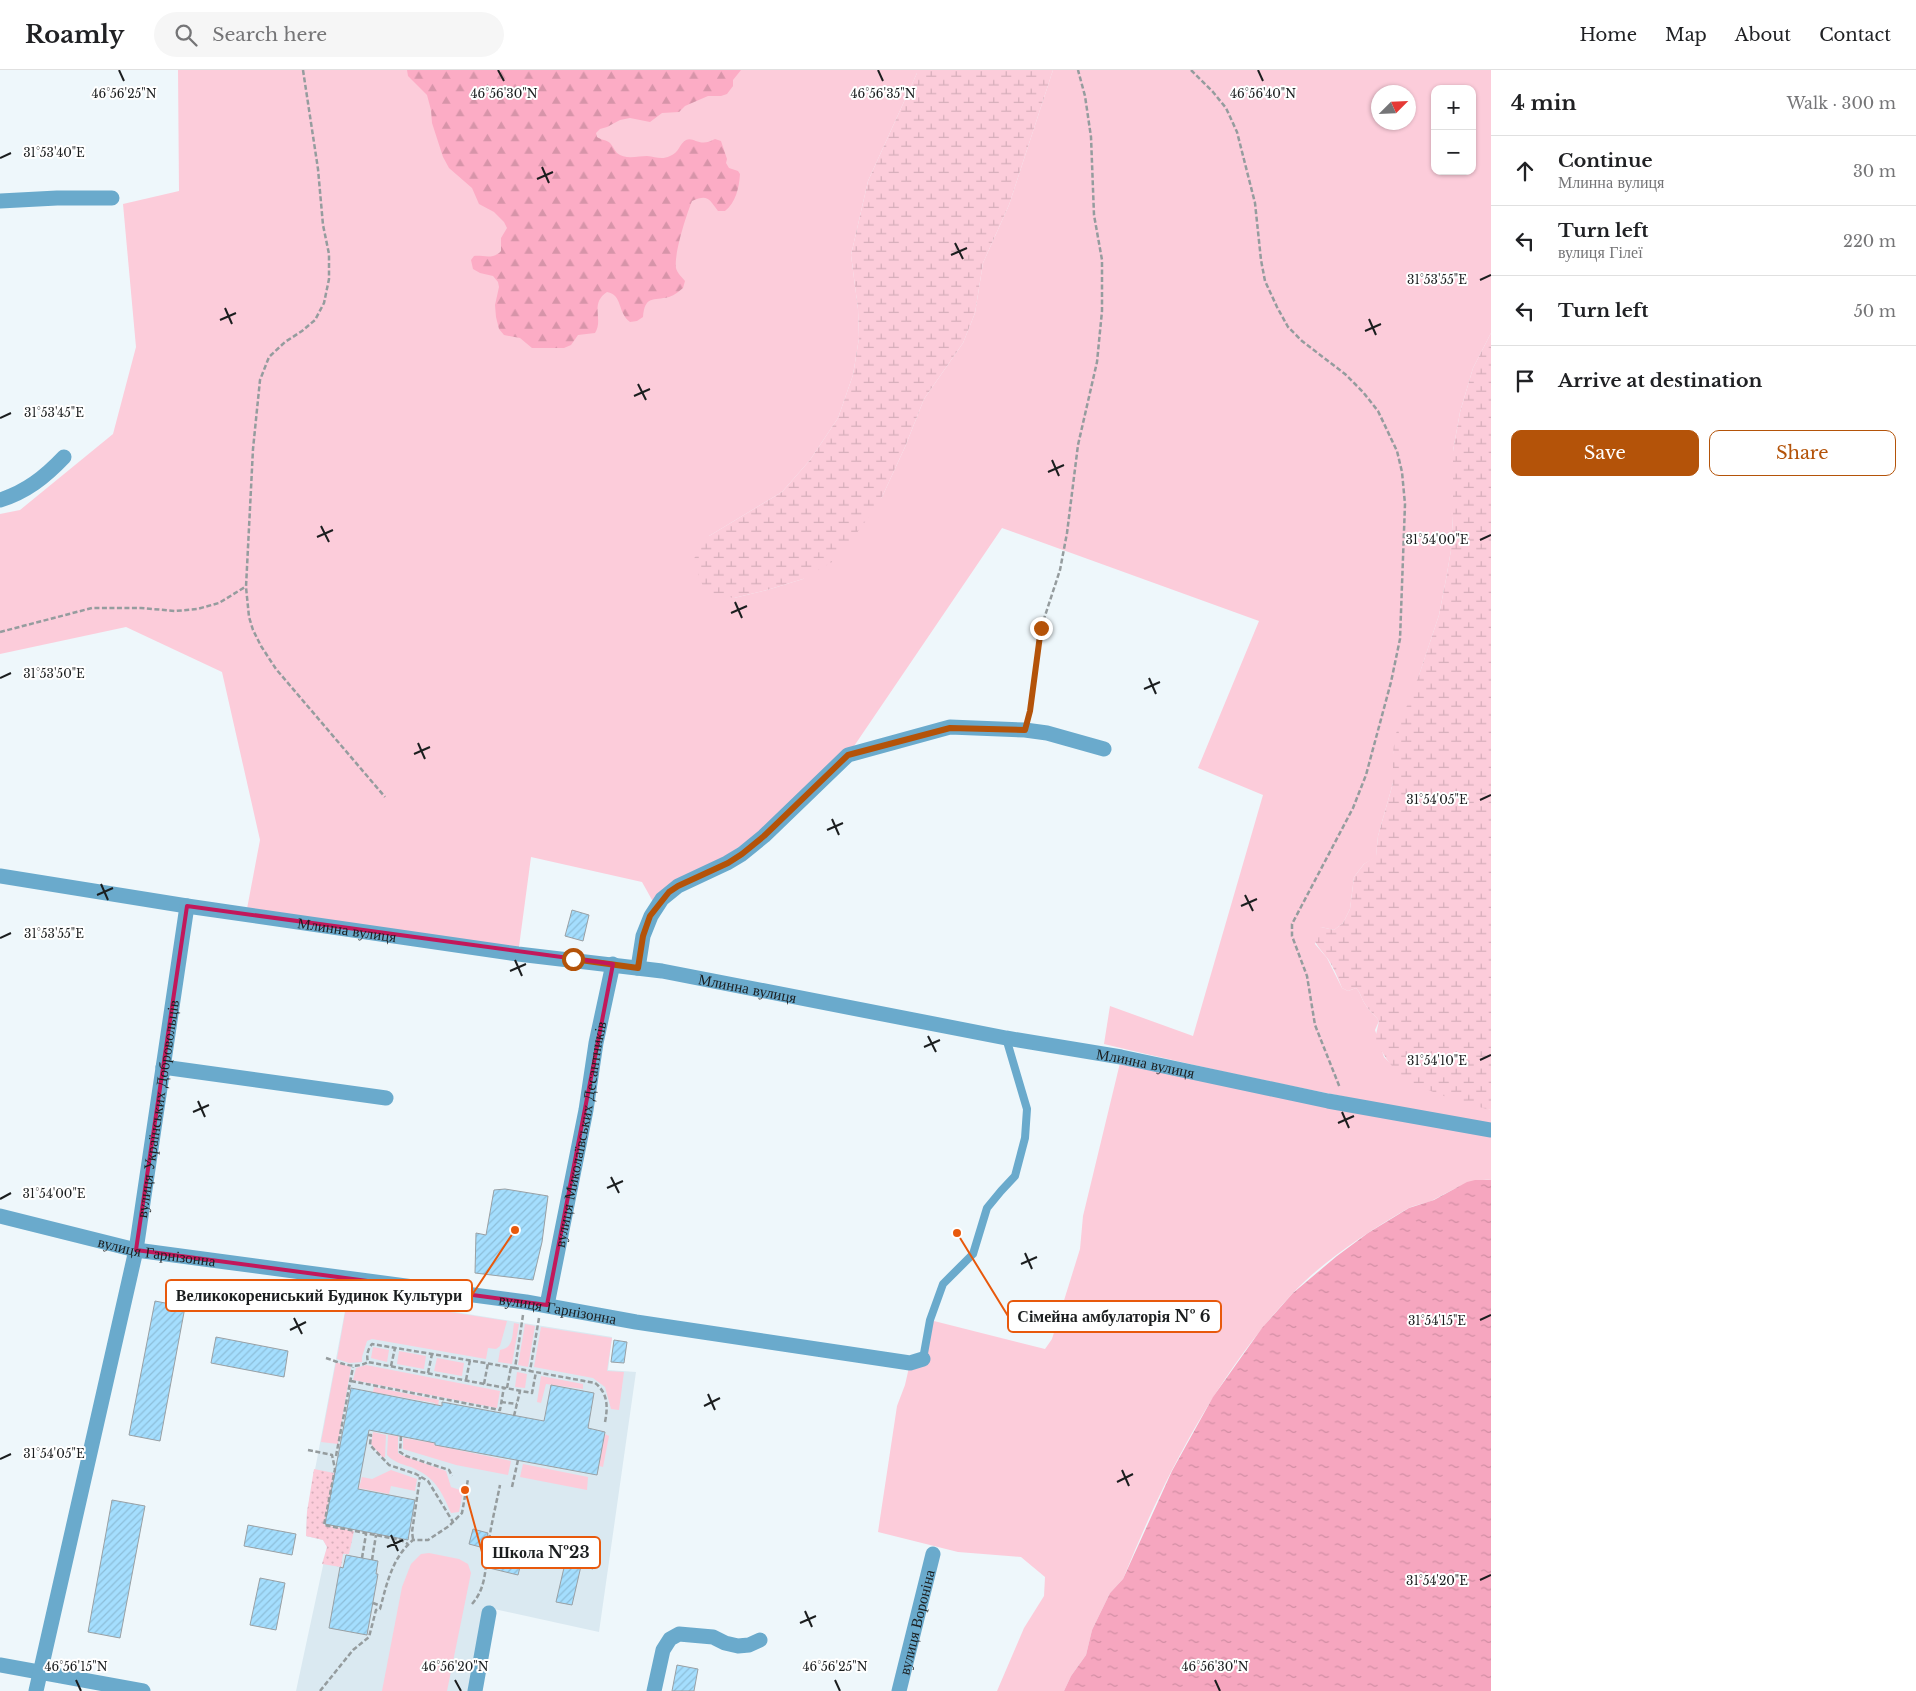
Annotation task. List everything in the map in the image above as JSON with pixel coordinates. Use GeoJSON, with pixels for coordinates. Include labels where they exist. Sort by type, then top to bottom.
{"type":"FeatureCollection","features":[{"type":"Feature","properties":{"kind":"street"},"geometry":{"type":"LineString","coordinates":[[0,201],[112,198]]}},
{"type":"Feature","properties":{"kind":"street"},"geometry":{"type":"LineString","coordinates":[[0,500],[16,495],[31,486],[64,457]]}},
{"type":"Feature","properties":{"kind":"street"},"geometry":{"type":"LineString","coordinates":[[638,968],[643,936],[650,916],[669,892],[728,863],[742,854],[764,836],[848,755],[950,728],[1025,730],[1047,733],[1104,749]]}},
{"type":"Feature","properties":{"kind":"street","name":"Млинна вулиця"},"geometry":{"type":"LineString","coordinates":[[0,876],[187,906],[518,954],[662,971],[1006,1038],[1121,1057],[1346,1104],[1491,1130]]}},
{"type":"Feature","properties":{"kind":"street","name":"вулиця Українських Добровольців"},"geometry":{"type":"LineString","coordinates":[[36,1691],[136,1250],[187,906]]}},
{"type":"Feature","properties":{"kind":"street","name":"вулиця Миколаївських Десантників"},"geometry":{"type":"LineString","coordinates":[[544,1305],[586,1110],[596,1044],[614,964]]}},
{"type":"Feature","properties":{"kind":"street"},"geometry":{"type":"LineString","coordinates":[[163,1068],[386,1098]]}},
{"type":"Feature","properties":{"kind":"street","name":"вулиця Гарнізонна"},"geometry":{"type":"LineString","coordinates":[[0,1216],[136,1250],[526,1302],[636,1322],[916,1361]]}},
{"type":"Feature","properties":{"kind":"street","name":"вулиця Вороніна"},"geometry":{"type":"LineString","coordinates":[[899,1691],[933,1554]]}},
{"type":"Feature","properties":{"kind":"street"},"geometry":{"type":"LineString","coordinates":[[474,1691],[489,1614]]}},
{"type":"Feature","properties":{"kind":"street"},"geometry":{"type":"LineString","coordinates":[[654,1691],[662,1650],[670,1639],[679,1634],[714,1637],[725,1643],[738,1646],[749,1645],[760,1640]]}},
{"type":"Feature","properties":{"kind":"street"},"geometry":{"type":"LineString","coordinates":[[0,1665],[143,1691]]}},
{"type":"Feature","properties":{"kind":"lane"},"geometry":{"type":"LineString","coordinates":[[916,1361],[943,1284],[973,1254],[987,1208],[1015,1176],[1025,1138],[1027,1109],[1006,1038]]}},
{"type":"Feature","properties":{"kind":"path"},"geometry":{"type":"LineString","coordinates":[[303,70],[318,169],[323,224],[329,254],[329,279],[324,303],[315,320],[285,342],[269,357],[260,380],[253,449],[246,587],[249,617],[261,646],[276,669],[385,797]]}},
{"type":"Feature","properties":{"kind":"path"},"geometry":{"type":"LineString","coordinates":[[1025,730],[1030,711],[1041,628],[1060,570],[1067,533],[1078,445],[1096,362],[1102,311],[1102,260],[1094,215],[1091,136],[1085,96],[1078,70]]}},
{"type":"Feature","properties":{"kind":"path"},"geometry":{"type":"LineString","coordinates":[[1192,70],[1214,92],[1226,108],[1237,132],[1255,203],[1265,281],[1277,307],[1288,327],[1302,341],[1345,374],[1378,411],[1397,451],[1402,472],[1405,504],[1400,639],[1392,682],[1366,776],[1353,808],[1292,924],[1292,936],[1307,976],[1315,1025],[1346,1104]]}},
{"type":"Feature","properties":{"kind":"path"},"geometry":{"type":"LineString","coordinates":[[0,632],[92,608],[141,608],[175,611],[197,609],[219,603],[246,587]]}},
{"type":"Feature","properties":{"kind":"path"},"geometry":{"type":"LineString","coordinates":[[515,1368],[526,1302]]}},
{"type":"Feature","properties":{"kind":"path"},"geometry":{"type":"LineString","coordinates":[[530,1370],[544,1305]]}},
{"type":"Feature","properties":{"kind":"path"},"geometry":{"type":"LineString","coordinates":[[368,1362],[368,1349],[372,1344],[530,1370],[595,1383],[601,1388],[606,1398],[608,1409],[605,1422]]}},
{"type":"Feature","properties":{"kind":"path"},"geometry":{"type":"LineString","coordinates":[[391,1366],[395,1348]]}},
{"type":"Feature","properties":{"kind":"path"},"geometry":{"type":"LineString","coordinates":[[428,1373],[432,1354]]}},
{"type":"Feature","properties":{"kind":"path"},"geometry":{"type":"LineString","coordinates":[[326,1358],[353,1367],[368,1362],[532,1393],[536,1372]]}},
{"type":"Feature","properties":{"kind":"path"},"geometry":{"type":"LineString","coordinates":[[466,1380],[470,1360]]}},
{"type":"Feature","properties":{"kind":"path"},"geometry":{"type":"LineString","coordinates":[[484,1384],[488,1363]]}},
{"type":"Feature","properties":{"kind":"path"},"geometry":{"type":"LineString","coordinates":[[353,1367],[335,1456],[324,1525],[401,1540],[408,1544]]}},
{"type":"Feature","properties":{"kind":"path"},"geometry":{"type":"LineString","coordinates":[[351,1380],[500,1410],[510,1367]]}},
{"type":"Feature","properties":{"kind":"path"},"geometry":{"type":"LineString","coordinates":[[514,1416],[520,1390]]}},
{"type":"Feature","properties":{"kind":"path"},"geometry":{"type":"LineString","coordinates":[[501,1402],[517,1404]]}},
{"type":"Feature","properties":{"kind":"path"},"geometry":{"type":"LineString","coordinates":[[368,1435],[371,1436],[370,1445],[389,1465],[428,1481],[452,1522]]}},
{"type":"Feature","properties":{"kind":"path"},"geometry":{"type":"LineString","coordinates":[[401,1436],[400,1452],[406,1456],[449,1470],[452,1476]]}},
{"type":"Feature","properties":{"kind":"path"},"geometry":{"type":"LineString","coordinates":[[308,1450],[335,1456]]}},
{"type":"Feature","properties":{"kind":"path"},"geometry":{"type":"LineString","coordinates":[[512,1487],[518,1460]]}},
{"type":"Feature","properties":{"kind":"path"},"geometry":{"type":"LineString","coordinates":[[413,1540],[412,1532],[420,1477]]}},
{"type":"Feature","properties":{"kind":"path"},"geometry":{"type":"LineString","coordinates":[[320,1691],[353,1650],[369,1636],[376,1610],[380,1609],[381,1606],[389,1573],[404,1547],[413,1540],[428,1540],[462,1512],[468,1479]]}},
{"type":"Feature","properties":{"kind":"path"},"geometry":{"type":"LineString","coordinates":[[472,1604],[480,1595],[484,1580],[488,1547],[500,1485]]}},
{"type":"Feature","properties":{"kind":"path"},"geometry":{"type":"LineString","coordinates":[[362,1558],[366,1534]]}},
{"type":"Feature","properties":{"kind":"path"},"geometry":{"type":"LineString","coordinates":[[372,1560],[376,1535]]}},
{"type":"Feature","properties":{"kind":"path"},"geometry":{"type":"LineString","coordinates":[[373,1604],[381,1606]]}},
{"type":"Feature","properties":{"kind":"highlighted area"},"geometry":{"type":"Polygon","coordinates":[[[187,906],[613,964],[547,1305],[136,1250],[187,906]]]}},
{"type":"Feature","properties":{"kind":"shaded area"},"geometry":{"type":"Polygon","coordinates":[[[348,1295],[612,1337],[608,1370],[636,1372],[599,1632],[485,1607],[471,1691],[296,1691],[327,1547],[323,1540],[306,1536],[307,1512],[348,1295]]]}},
{"type":"Feature","properties":{"kind":"green space"},"geometry":{"type":"Polygon","coordinates":[[[178,70],[917,70],[868,181],[851,255],[858,309],[859,338],[853,375],[838,418],[810,460],[782,492],[709,536],[734,598],[803,579],[882,497],[924,399],[963,343],[975,313],[983,263],[1009,205],[1053,70],[1491,70],[1491,333],[1473,368],[1460,412],[1453,451],[1451,550],[1439,615],[1393,754],[1393,783],[1378,836],[1376,857],[1364,864],[1354,877],[1350,909],[1343,923],[1334,930],[1321,927],[1315,944],[1327,958],[1342,988],[1348,991],[1356,988],[1366,1006],[1379,1021],[1375,1030],[1384,1057],[1401,1074],[1429,1089],[1491,1110],[1491,1124],[1297,1087],[1104,1044],[1110,1006],[1193,1036],[1263,795],[1198,768],[1259,621],[1002,528],[848,755],[794,807],[656,907],[642,882],[531,857],[518,954],[246,914],[260,840],[222,672],[126,627],[0,654],[0,514],[20,510],[113,434],[136,347],[123,204],[179,191],[178,70]]]}},
{"type":"Feature","properties":{"kind":"green space"},"geometry":{"type":"Polygon","coordinates":[[[407,70],[741,70],[733,80],[733,86],[727,94],[708,96],[685,106],[679,112],[662,113],[650,122],[630,118],[620,120],[600,129],[596,133],[597,137],[610,143],[617,153],[628,157],[647,156],[664,158],[673,155],[686,140],[692,139],[705,142],[715,139],[721,141],[729,168],[738,171],[740,174],[736,194],[732,203],[725,211],[718,211],[705,198],[692,201],[684,225],[676,261],[678,273],[685,281],[683,288],[669,297],[651,300],[646,305],[643,317],[637,321],[630,322],[623,314],[616,297],[607,292],[599,301],[598,322],[595,333],[578,335],[571,345],[564,348],[532,348],[520,338],[504,335],[499,329],[496,317],[495,305],[499,287],[498,282],[493,276],[473,269],[471,260],[474,256],[498,254],[501,251],[501,238],[507,228],[494,212],[479,204],[472,188],[449,168],[443,157],[432,123],[427,95],[408,76],[407,70]]]}},
{"type":"Feature","properties":{"kind":"green space"},"geometry":{"type":"Polygon","coordinates":[[[917,70],[1053,70],[1009,205],[983,263],[975,313],[963,343],[924,399],[882,497],[860,529],[832,562],[803,579],[734,598],[705,592],[693,560],[709,536],[782,492],[810,460],[838,418],[853,375],[859,338],[858,309],[851,255],[868,181],[917,70]]]}},
{"type":"Feature","properties":{"kind":"green space"},"geometry":{"type":"Polygon","coordinates":[[[1491,333],[1491,1110],[1431,1091],[1400,1074],[1386,1058],[1375,1039],[1379,1021],[1366,1006],[1356,988],[1348,991],[1342,988],[1332,966],[1317,946],[1313,936],[1316,929],[1321,927],[1334,930],[1343,923],[1350,909],[1354,877],[1364,864],[1376,856],[1378,836],[1393,783],[1395,736],[1419,675],[1439,615],[1446,579],[1451,550],[1453,516],[1453,451],[1460,412],[1473,368],[1491,333]]]}},
{"type":"Feature","properties":{"kind":"green space"},"geometry":{"type":"Polygon","coordinates":[[[1120,1063],[1491,1137],[1491,1180],[1469,1183],[1432,1201],[1407,1209],[1346,1248],[1292,1294],[1239,1358],[1194,1429],[1156,1503],[1123,1579],[1110,1593],[1092,1630],[1086,1655],[1071,1676],[1064,1691],[997,1691],[1024,1628],[1044,1596],[1045,1577],[1021,1557],[958,1552],[878,1532],[897,1406],[905,1385],[910,1363],[923,1359],[930,1320],[1045,1349],[1052,1339],[1080,1249],[1083,1216],[1120,1063]]]}},
{"type":"Feature","properties":{"kind":"green space"},"geometry":{"type":"Polygon","coordinates":[[[348,1296],[507,1321],[500,1346],[496,1349],[488,1348],[486,1359],[372,1339],[367,1341],[362,1362],[349,1363],[337,1359],[348,1296]]]}},
{"type":"Feature","properties":{"kind":"green space"},"geometry":{"type":"Polygon","coordinates":[[[514,1323],[519,1324],[512,1364],[498,1362],[500,1350],[508,1347],[512,1340],[514,1323]]]}},
{"type":"Feature","properties":{"kind":"green space"},"geometry":{"type":"Polygon","coordinates":[[[525,1324],[535,1326],[528,1367],[518,1365],[525,1324]]]}},
{"type":"Feature","properties":{"kind":"green space"},"geometry":{"type":"Polygon","coordinates":[[[541,1327],[612,1338],[607,1371],[624,1372],[619,1410],[611,1409],[605,1387],[593,1378],[534,1367],[541,1327]]]}},
{"type":"Feature","properties":{"kind":"green space"},"geometry":{"type":"Polygon","coordinates":[[[373,1347],[389,1350],[387,1362],[371,1358],[373,1347]]]}},
{"type":"Feature","properties":{"kind":"green space"},"geometry":{"type":"Polygon","coordinates":[[[399,1351],[426,1356],[424,1369],[397,1364],[399,1351]]]}},
{"type":"Feature","properties":{"kind":"green space"},"geometry":{"type":"Polygon","coordinates":[[[437,1358],[464,1363],[462,1376],[434,1371],[437,1358]]]}},
{"type":"Feature","properties":{"kind":"green space"},"geometry":{"type":"Polygon","coordinates":[[[336,1362],[351,1367],[338,1444],[321,1442],[336,1362]]]}},
{"type":"Feature","properties":{"kind":"green space"},"geometry":{"type":"Polygon","coordinates":[[[366,1365],[500,1391],[497,1408],[353,1380],[356,1368],[366,1365]]]}},
{"type":"Feature","properties":{"kind":"green space"},"geometry":{"type":"Polygon","coordinates":[[[517,1372],[527,1374],[525,1388],[515,1387],[517,1372]]]}},
{"type":"Feature","properties":{"kind":"green space"},"geometry":{"type":"Polygon","coordinates":[[[541,1376],[583,1384],[583,1389],[546,1384],[541,1403],[537,1402],[541,1376]]]}},
{"type":"Feature","properties":{"kind":"green space"},"geometry":{"type":"Polygon","coordinates":[[[374,1387],[439,1400],[436,1418],[432,1417],[435,1403],[373,1392],[374,1387]]]}},
{"type":"Feature","properties":{"kind":"green space"},"geometry":{"type":"Polygon","coordinates":[[[430,1427],[437,1429],[434,1445],[511,1461],[508,1475],[456,1465],[403,1449],[403,1438],[427,1442],[430,1427]]]}},
{"type":"Feature","properties":{"kind":"green space"},"geometry":{"type":"Polygon","coordinates":[[[373,1432],[386,1435],[385,1457],[383,1458],[371,1444],[373,1432]]]}},
{"type":"Feature","properties":{"kind":"green space"},"geometry":{"type":"Polygon","coordinates":[[[605,1434],[609,1436],[603,1467],[599,1466],[605,1434]]]}},
{"type":"Feature","properties":{"kind":"green space"},"geometry":{"type":"Polygon","coordinates":[[[388,1435],[398,1436],[398,1453],[401,1455],[446,1471],[451,1487],[463,1491],[459,1512],[451,1513],[440,1491],[426,1475],[395,1461],[387,1455],[388,1435]]]}},
{"type":"Feature","properties":{"kind":"green space"},"geometry":{"type":"Polygon","coordinates":[[[523,1464],[588,1477],[587,1490],[520,1477],[523,1464]]]}},
{"type":"Feature","properties":{"kind":"green space"},"geometry":{"type":"Polygon","coordinates":[[[314,1469],[334,1473],[324,1525],[354,1531],[349,1554],[343,1554],[341,1567],[322,1564],[327,1547],[323,1540],[306,1536],[307,1512],[314,1469]]]}},
{"type":"Feature","properties":{"kind":"green space"},"geometry":{"type":"Polygon","coordinates":[[[391,1470],[417,1479],[415,1491],[391,1486],[389,1494],[359,1488],[362,1477],[372,1479],[391,1470]]]}},
{"type":"Feature","properties":{"kind":"green space"},"geometry":{"type":"Polygon","coordinates":[[[429,1553],[459,1559],[468,1564],[471,1573],[447,1691],[382,1691],[402,1587],[411,1564],[421,1554],[429,1553]]]}},
{"type":"Feature","properties":{"kind":"water"},"geometry":{"type":"Polygon","coordinates":[[[1491,1180],[1491,1691],[1064,1691],[1071,1676],[1086,1655],[1092,1630],[1110,1593],[1123,1579],[1172,1471],[1213,1397],[1262,1328],[1293,1293],[1368,1233],[1409,1208],[1434,1200],[1467,1182],[1491,1180]]]}},
{"type":"Feature","properties":{"kind":"building"},"geometry":{"type":"Polygon","coordinates":[[[572,910],[589,915],[583,941],[565,936],[572,910]]]}},
{"type":"Feature","properties":{"kind":"building"},"geometry":{"type":"Polygon","coordinates":[[[505,1189],[548,1196],[542,1242],[533,1280],[475,1273],[476,1233],[486,1235],[494,1190],[505,1189]]]}},
{"type":"Feature","properties":{"kind":"building"},"geometry":{"type":"Polygon","coordinates":[[[155,1301],[185,1307],[160,1441],[129,1435],[155,1301]]]}},
{"type":"Feature","properties":{"kind":"building"},"geometry":{"type":"Polygon","coordinates":[[[216,1337],[288,1351],[284,1377],[211,1363],[216,1337]]]}},
{"type":"Feature","properties":{"kind":"building"},"geometry":{"type":"Polygon","coordinates":[[[614,1340],[627,1342],[624,1363],[611,1362],[614,1340]]]}},
{"type":"Feature","properties":{"kind":"building"},"geometry":{"type":"Polygon","coordinates":[[[551,1385],[594,1393],[588,1428],[605,1432],[597,1475],[435,1445],[435,1443],[369,1430],[358,1489],[415,1500],[408,1540],[325,1524],[351,1388],[442,1406],[442,1402],[544,1421],[551,1385]]]}},
{"type":"Feature","properties":{"kind":"building"},"geometry":{"type":"Polygon","coordinates":[[[112,1500],[145,1506],[120,1638],[88,1632],[112,1500]]]}},
{"type":"Feature","properties":{"kind":"building"},"geometry":{"type":"Polygon","coordinates":[[[248,1525],[296,1534],[292,1555],[244,1546],[248,1525]]]}},
{"type":"Feature","properties":{"kind":"building"},"geometry":{"type":"Polygon","coordinates":[[[473,1529],[488,1533],[484,1548],[469,1544],[473,1529]]]}},
{"type":"Feature","properties":{"kind":"building"},"geometry":{"type":"Polygon","coordinates":[[[570,1542],[585,1545],[584,1550],[597,1553],[593,1569],[581,1566],[572,1605],[556,1602],[570,1542]]]}},
{"type":"Feature","properties":{"kind":"building"},"geometry":{"type":"Polygon","coordinates":[[[494,1544],[524,1551],[518,1575],[489,1568],[494,1544]]]}},
{"type":"Feature","properties":{"kind":"building"},"geometry":{"type":"Polygon","coordinates":[[[346,1555],[378,1561],[376,1574],[378,1574],[367,1635],[329,1628],[340,1567],[343,1568],[346,1555]]]}},
{"type":"Feature","properties":{"kind":"building"},"geometry":{"type":"Polygon","coordinates":[[[260,1578],[285,1583],[276,1630],[250,1625],[260,1578]]]}},
{"type":"Feature","properties":{"kind":"building"},"geometry":{"type":"Polygon","coordinates":[[[677,1665],[698,1669],[694,1691],[672,1691],[677,1665]]]}},
{"type":"Feature","properties":{"kind":"place","name":"Великокорениський Будинок Культури"},"geometry":{"type":"Point","coordinates":[515,1230]}},
{"type":"Feature","properties":{"kind":"place","name":"Сімейна амбулаторія № 6"},"geometry":{"type":"Point","coordinates":[957,1233]}},
{"type":"Feature","properties":{"kind":"place","name":"Школа №23"},"geometry":{"type":"Point","coordinates":[465,1490]}},
{"type":"Feature","properties":{"kind":"route"},"geometry":{"type":"LineString","coordinates":[[573,959],[638,968],[643,936],[650,916],[662,899],[678,886],[728,863],[742,854],[764,836],[848,755],[950,728],[1025,730],[1030,711],[1041,628]]}}]}
